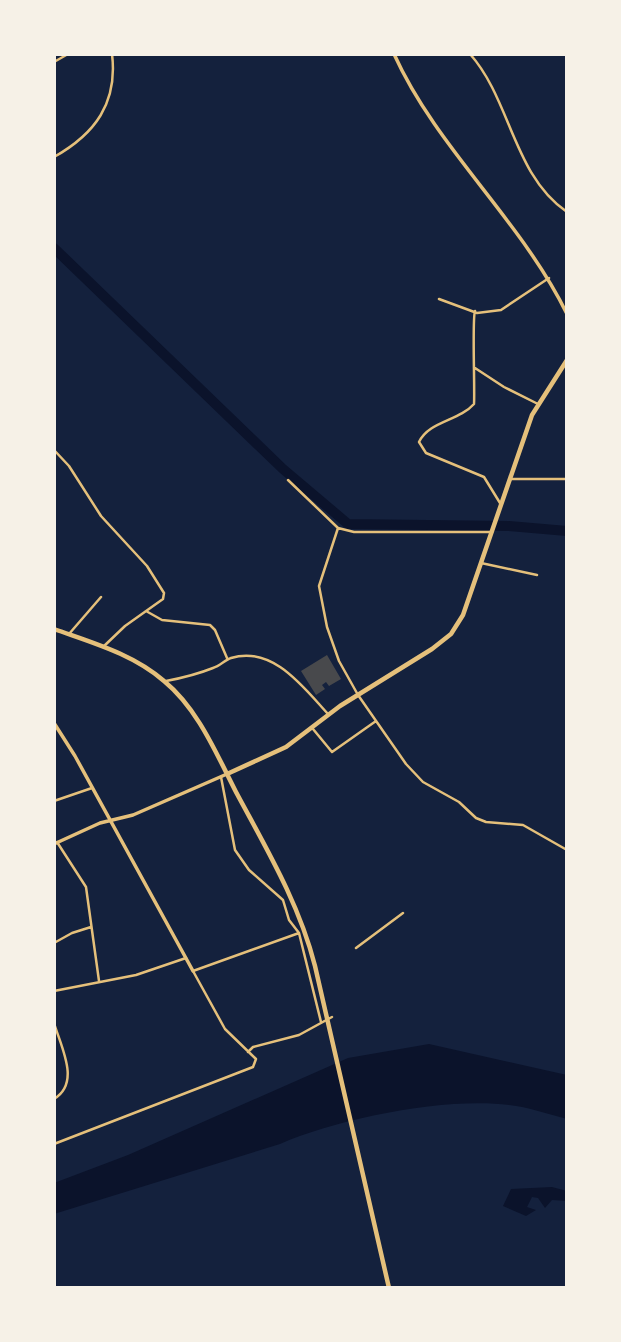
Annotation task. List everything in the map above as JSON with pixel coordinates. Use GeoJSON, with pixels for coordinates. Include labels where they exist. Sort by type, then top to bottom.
{"type":"FeatureCollection","features":[{"type":"Feature","properties":{"kind":"main road"},"geometry":{"type":"LineString","coordinates":[[224,775],[275,753],[328,714],[432,649],[451,634],[463,615],[538,404],[567,360]]}},
{"type":"Feature","properties":{"kind":"main road"},"geometry":{"type":"LineString","coordinates":[[54,629],[135,660],[166,682],[200,724],[224,775],[281,876],[302,924],[320,986],[388,1288]]}},
{"type":"Feature","properties":{"kind":"street"},"geometry":{"type":"LineString","coordinates":[[54,62],[68,54]]}},
{"type":"Feature","properties":{"kind":"street"},"geometry":{"type":"LineString","coordinates":[[54,157],[83,136],[109,104],[112,54]]}},
{"type":"Feature","properties":{"kind":"street"},"geometry":{"type":"LineString","coordinates":[[394,54],[430,114],[549,278],[567,314]]}},
{"type":"Feature","properties":{"kind":"street"},"geometry":{"type":"LineString","coordinates":[[470,54],[487,77],[516,145],[555,204],[567,212]]}},
{"type":"Feature","properties":{"kind":"street"},"geometry":{"type":"LineString","coordinates":[[439,299],[475,311],[501,310],[549,278]]}},
{"type":"Feature","properties":{"kind":"street"},"geometry":{"type":"LineString","coordinates":[[475,311],[471,318],[475,368],[474,404],[464,415],[423,433],[419,442],[426,453],[484,477],[501,506]]}},
{"type":"Feature","properties":{"kind":"street"},"geometry":{"type":"LineString","coordinates":[[475,368],[504,387],[538,404]]}},
{"type":"Feature","properties":{"kind":"street"},"geometry":{"type":"LineString","coordinates":[[54,451],[69,466],[101,516],[159,582],[165,597],[111,637],[103,647]]}},
{"type":"Feature","properties":{"kind":"street"},"geometry":{"type":"LineString","coordinates":[[510,479],[567,479]]}},
{"type":"Feature","properties":{"kind":"street"},"geometry":{"type":"LineString","coordinates":[[288,480],[338,528],[354,532],[494,528]]}},
{"type":"Feature","properties":{"kind":"street"},"geometry":{"type":"LineString","coordinates":[[338,528],[319,586],[321,604],[339,661],[376,721],[415,775],[459,802],[476,818],[486,822],[523,825],[567,850]]}},
{"type":"Feature","properties":{"kind":"street"},"geometry":{"type":"LineString","coordinates":[[481,563],[537,575]]}},
{"type":"Feature","properties":{"kind":"street"},"geometry":{"type":"LineString","coordinates":[[69,634],[101,597]]}},
{"type":"Feature","properties":{"kind":"street"},"geometry":{"type":"LineString","coordinates":[[146,611],[162,620],[213,626],[227,659]]}},
{"type":"Feature","properties":{"kind":"street"},"geometry":{"type":"LineString","coordinates":[[166,682],[214,668],[227,659],[250,655],[282,668],[295,677],[328,714]]}},
{"type":"Feature","properties":{"kind":"street"},"geometry":{"type":"LineString","coordinates":[[311,727],[332,752],[376,721]]}},
{"type":"Feature","properties":{"kind":"street"},"geometry":{"type":"LineString","coordinates":[[54,723],[225,1029],[256,1059],[253,1066],[246,1071],[54,1144]]}},
{"type":"Feature","properties":{"kind":"street"},"geometry":{"type":"LineString","coordinates":[[99,981],[84,881],[56,843],[109,821],[133,815],[224,775],[229,825],[238,856],[283,900],[289,920],[299,933],[321,1022]]}},
{"type":"Feature","properties":{"kind":"street"},"geometry":{"type":"LineString","coordinates":[[54,801],[92,788]]}},
{"type":"Feature","properties":{"kind":"street"},"geometry":{"type":"LineString","coordinates":[[356,948],[403,913]]}},
{"type":"Feature","properties":{"kind":"street"},"geometry":{"type":"LineString","coordinates":[[54,943],[91,927]]}},
{"type":"Feature","properties":{"kind":"street"},"geometry":{"type":"LineString","coordinates":[[193,971],[299,933]]}},
{"type":"Feature","properties":{"kind":"street"},"geometry":{"type":"LineString","coordinates":[[54,991],[136,975],[186,958]]}},
{"type":"Feature","properties":{"kind":"street"},"geometry":{"type":"LineString","coordinates":[[248,1052],[253,1047],[294,1037],[332,1017]]}},
{"type":"Feature","properties":{"kind":"street"},"geometry":{"type":"LineString","coordinates":[[54,1023],[69,1079],[66,1091],[54,1099]]}},
{"type":"Feature","properties":{"kind":"water"},"geometry":{"type":"Polygon","coordinates":[[[429,1044],[567,1075],[567,1119],[516,1106],[483,1103],[393,1112],[332,1126],[54,1214],[54,1183],[128,1155],[348,1058],[429,1044]]]}},
{"type":"Feature","properties":{"kind":"water"},"geometry":{"type":"Polygon","coordinates":[[[552,1187],[567,1191],[567,1201],[552,1200],[545,1208],[538,1198],[532,1197],[527,1207],[536,1210],[526,1216],[503,1206],[511,1189],[552,1187]]]}},
{"type":"Feature","properties":{"kind":"building"},"geometry":{"type":"Polygon","coordinates":[[[327,655],[341,679],[329,686],[326,682],[322,685],[325,689],[316,695],[301,671],[327,655]]]}},
{"type":"Feature","properties":{"kind":"waterway"},"geometry":{"type":"LineString","coordinates":[[54,248],[283,469],[348,524],[509,526],[567,531]]}}]}
